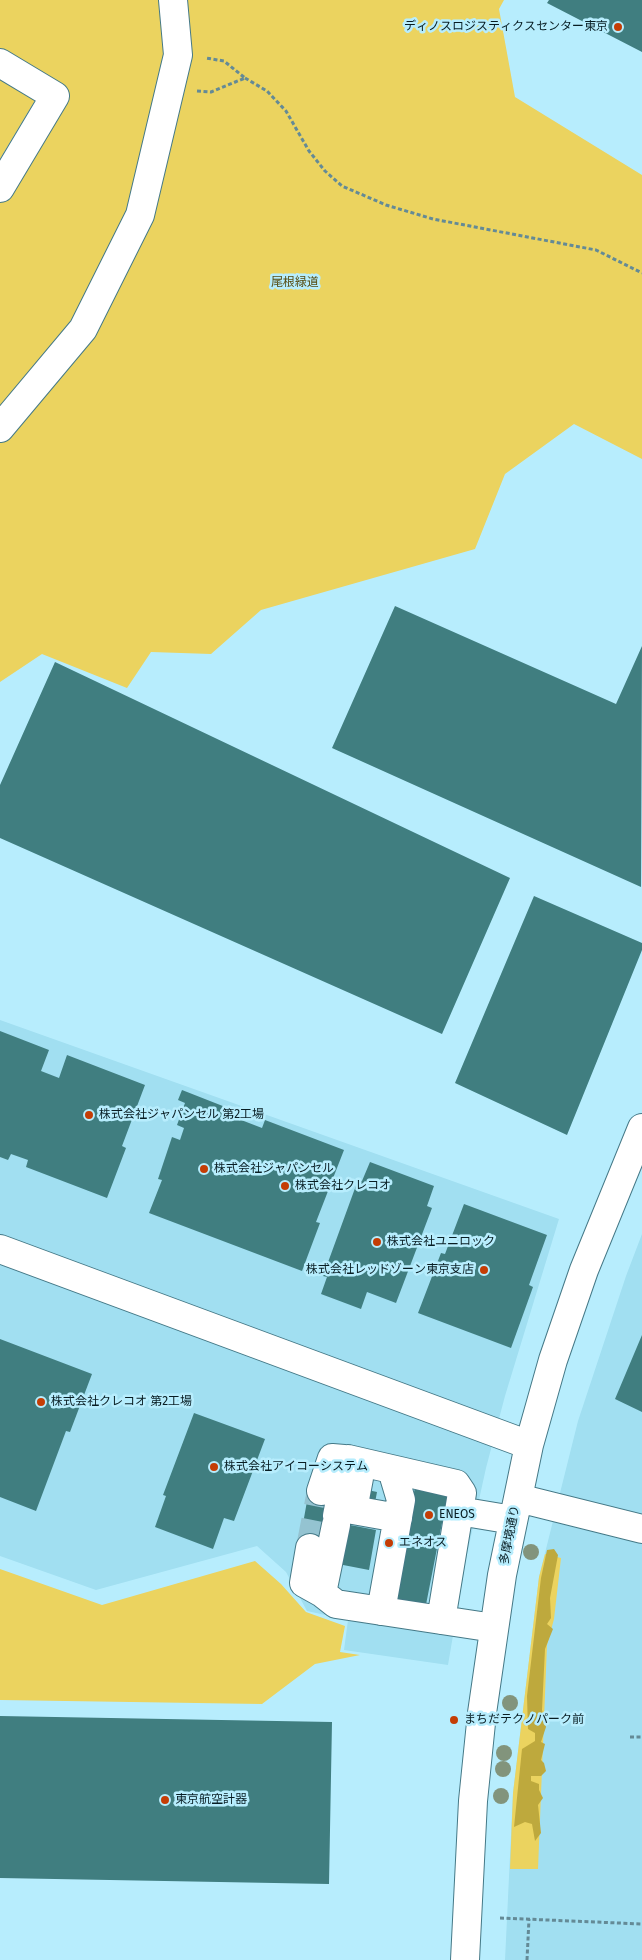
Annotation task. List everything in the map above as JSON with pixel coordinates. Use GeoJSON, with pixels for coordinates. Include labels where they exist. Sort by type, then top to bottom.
{"type":"FeatureCollection","features":[{"type":"Feature","properties":{"kind":"street"},"geometry":{"type":"LineString","coordinates":[[0,428],[83,329],[140,215],[172,88],[178,55],[173,0]]}},
{"type":"Feature","properties":{"kind":"street"},"geometry":{"type":"LineString","coordinates":[[0,63],[55,96],[0,188]]}},
{"type":"Feature","properties":{"kind":"street","name":"多摩境通り"},"geometry":{"type":"LineString","coordinates":[[464,1960],[473,1801],[494,1628],[515,1509],[529,1445],[553,1360],[584,1270],[642,1128]]}},
{"type":"Feature","properties":{"kind":"street"},"geometry":{"type":"LineString","coordinates":[[0,1249],[529,1445]]}},
{"type":"Feature","properties":{"kind":"street"},"geometry":{"type":"LineString","coordinates":[[321,1492],[332,1458],[348,1459],[394,1476]]}},
{"type":"Feature","properties":{"kind":"street"},"geometry":{"type":"LineString","coordinates":[[329,1599],[336,1520],[348,1459]]}},
{"type":"Feature","properties":{"kind":"street"},"geometry":{"type":"LineString","coordinates":[[398,1518],[354,1510],[360,1476],[394,1476],[456,1484],[462,1493],[441,1620]]}},
{"type":"Feature","properties":{"kind":"street"},"geometry":{"type":"LineString","coordinates":[[381,1611],[401,1500],[394,1476]]}},
{"type":"Feature","properties":{"kind":"street"},"geometry":{"type":"LineString","coordinates":[[459,1511],[515,1509],[642,1529]]}},
{"type":"Feature","properties":{"kind":"street"},"geometry":{"type":"LineString","coordinates":[[310,1548],[304,1582],[329,1599],[381,1611],[494,1628]]}},
{"type":"Feature","properties":{"kind":"path"},"geometry":{"type":"LineString","coordinates":[[178,55],[224,61],[245,78],[267,91],[286,111],[309,151],[325,171],[342,186],[386,205],[433,219],[596,250],[642,273]]}},
{"type":"Feature","properties":{"kind":"path"},"geometry":{"type":"LineString","coordinates":[[172,88],[211,92],[245,78]]}},
{"type":"Feature","properties":{"kind":"path"},"geometry":{"type":"LineString","coordinates":[[630,1737],[642,1737]]}},
{"type":"Feature","properties":{"kind":"path"},"geometry":{"type":"LineString","coordinates":[[500,1918],[642,1924]]}},
{"type":"Feature","properties":{"kind":"path"},"geometry":{"type":"LineString","coordinates":[[527,1960],[528,1920]]}},
{"type":"Feature","properties":{"kind":"shaded area"},"geometry":{"type":"Polygon","coordinates":[[[0,1020],[559,1219],[505,1396],[486,1468],[466,1559],[448,1665],[344,1650],[348,1620],[307,1611],[286,1572],[257,1546],[96,1590],[0,1556],[0,1020]]]}},
{"type":"Feature","properties":{"kind":"shaded area"},"geometry":{"type":"Polygon","coordinates":[[[642,1234],[642,1960],[505,1960],[513,1793],[539,1577],[578,1421],[626,1276],[642,1234]]]}},
{"type":"Feature","properties":{"kind":"shaded area"},"geometry":{"type":"Polygon","coordinates":[[[554,1549],[558,1555],[550,1598],[551,1618],[547,1624],[553,1629],[545,1649],[542,1710],[546,1727],[541,1742],[545,1744],[541,1760],[546,1771],[541,1776],[531,1776],[531,1781],[539,1784],[539,1790],[543,1798],[538,1805],[541,1833],[535,1841],[532,1824],[525,1822],[514,1827],[522,1749],[535,1741],[535,1733],[528,1729],[527,1696],[541,1578],[547,1550],[554,1549]]]}},
{"type":"Feature","properties":{"kind":"green space","name":"尾根緑道"},"geometry":{"type":"Polygon","coordinates":[[[0,0],[504,0],[499,9],[515,97],[642,175],[642,459],[574,424],[505,474],[475,549],[261,610],[211,654],[151,652],[127,688],[42,654],[0,682],[0,197],[61,96],[0,59],[0,0]]]}},
{"type":"Feature","properties":{"kind":"green space"},"geometry":{"type":"Polygon","coordinates":[[[0,77],[36,99],[0,159],[0,77]]]}},
{"type":"Feature","properties":{"kind":"green space"},"geometry":{"type":"Polygon","coordinates":[[[545,1554],[561,1558],[554,1619],[547,1645],[538,1869],[510,1869],[513,1793],[539,1577],[545,1554]]]}},
{"type":"Feature","properties":{"kind":"green space"},"geometry":{"type":"Polygon","coordinates":[[[255,1561],[281,1584],[306,1612],[345,1626],[340,1652],[360,1655],[315,1664],[262,1704],[0,1700],[0,1569],[102,1605],[255,1561]]]}},
{"type":"Feature","properties":{"kind":"building","name":"ディノスロジスティクスセンター東京"},"geometry":{"type":"Polygon","coordinates":[[[549,0],[642,0],[642,52],[547,3],[549,0]]]}},
{"type":"Feature","properties":{"kind":"building"},"geometry":{"type":"Polygon","coordinates":[[[395,606],[616,704],[642,646],[641,887],[332,748],[395,606]]]}},
{"type":"Feature","properties":{"kind":"building"},"geometry":{"type":"Polygon","coordinates":[[[55,662],[510,878],[442,1034],[0,838],[0,785],[55,662]]]}},
{"type":"Feature","properties":{"kind":"building"},"geometry":{"type":"Polygon","coordinates":[[[534,896],[642,943],[642,950],[567,1135],[455,1083],[534,896]]]}},
{"type":"Feature","properties":{"kind":"building","name":"株式会社ジャパンセル 第2工場"},"geometry":{"type":"Polygon","coordinates":[[[0,1031],[49,1050],[41,1071],[59,1078],[67,1055],[145,1085],[122,1146],[126,1148],[107,1198],[26,1167],[28,1160],[11,1154],[8,1160],[0,1157],[0,1031]]]}},
{"type":"Feature","properties":{"kind":"building"},"geometry":{"type":"Polygon","coordinates":[[[182,1090],[238,1112],[236,1118],[262,1128],[265,1120],[344,1150],[316,1222],[320,1223],[302,1271],[149,1213],[162,1180],[158,1179],[172,1137],[180,1140],[184,1128],[177,1125],[185,1103],[178,1100],[182,1090]]]}},
{"type":"Feature","properties":{"kind":"building","name":"株式会社ユニロック"},"geometry":{"type":"Polygon","coordinates":[[[370,1162],[434,1186],[427,1206],[432,1208],[396,1303],[367,1292],[361,1309],[321,1294],[327,1277],[323,1276],[358,1180],[362,1181],[370,1162]]]}},
{"type":"Feature","properties":{"kind":"building","name":"株式会社レッドゾーン東京支店"},"geometry":{"type":"Polygon","coordinates":[[[464,1204],[547,1235],[529,1285],[533,1287],[511,1348],[418,1313],[441,1253],[445,1254],[464,1204]]]}},
{"type":"Feature","properties":{"kind":"building"},"geometry":{"type":"Polygon","coordinates":[[[642,1335],[642,1412],[615,1399],[642,1335]]]}},
{"type":"Feature","properties":{"kind":"building","name":"株式会社クレコオ 第2工場"},"geometry":{"type":"Polygon","coordinates":[[[0,1339],[92,1374],[70,1432],[66,1431],[36,1511],[0,1497],[0,1339]]]}},
{"type":"Feature","properties":{"kind":"building","name":"株式会社アイコーシステム"},"geometry":{"type":"Polygon","coordinates":[[[194,1413],[265,1439],[234,1521],[224,1518],[213,1549],[155,1527],[166,1496],[163,1495],[194,1413]]]}},
{"type":"Feature","properties":{"kind":"building"},"geometry":{"type":"Polygon","coordinates":[[[419,1466],[452,1472],[422,1625],[390,1619],[419,1466]]]}},
{"type":"Feature","properties":{"kind":"building"},"geometry":{"type":"Polygon","coordinates":[[[363,1489],[377,1492],[374,1508],[363,1489]]]}},
{"type":"Feature","properties":{"kind":"building"},"geometry":{"type":"Polygon","coordinates":[[[309,1490],[331,1494],[320,1550],[299,1546],[309,1490]]]}},
{"type":"Feature","properties":{"kind":"building"},"geometry":{"type":"Polygon","coordinates":[[[345,1524],[376,1530],[369,1570],[338,1564],[345,1524]]]}},
{"type":"Feature","properties":{"kind":"building","name":"東京航空計器"},"geometry":{"type":"Polygon","coordinates":[[[0,1716],[332,1722],[329,1884],[0,1878],[0,1716]]]}},
{"type":"Feature","properties":{"kind":"tunnel"},"geometry":{"type":"LineString","coordinates":[[310,1548],[321,1491]]}},
{"type":"Feature","properties":{"kind":"place","name":"ディノスロジスティクスセンター東京"},"geometry":{"type":"Point","coordinates":[618,27]}},
{"type":"Feature","properties":{"kind":"place","name":"株式会社ジャパンセル 第2工場"},"geometry":{"type":"Point","coordinates":[89,1115]}},
{"type":"Feature","properties":{"kind":"place","name":"株式会社ジャパンセル"},"geometry":{"type":"Point","coordinates":[204,1169]}},
{"type":"Feature","properties":{"kind":"place","name":"株式会社クレコオ"},"geometry":{"type":"Point","coordinates":[285,1186]}},
{"type":"Feature","properties":{"kind":"place","name":"株式会社ユニロック"},"geometry":{"type":"Point","coordinates":[377,1242]}},
{"type":"Feature","properties":{"kind":"place","name":"株式会社レッドゾーン東京支店"},"geometry":{"type":"Point","coordinates":[484,1270]}},
{"type":"Feature","properties":{"kind":"place","name":"株式会社クレコオ 第2工場"},"geometry":{"type":"Point","coordinates":[41,1402]}},
{"type":"Feature","properties":{"kind":"place","name":"株式会社アイコーシステム"},"geometry":{"type":"Point","coordinates":[214,1467]}},
{"type":"Feature","properties":{"kind":"place","name":"ENEOS"},"geometry":{"type":"Point","coordinates":[429,1515]}},
{"type":"Feature","properties":{"kind":"place","name":"エネオス"},"geometry":{"type":"Point","coordinates":[389,1543]}},
{"type":"Feature","properties":{"kind":"place","name":"まちだテクノパーク前"},"geometry":{"type":"Point","coordinates":[454,1720]}},
{"type":"Feature","properties":{"kind":"place","name":"東京航空計器"},"geometry":{"type":"Point","coordinates":[165,1800]}}]}
